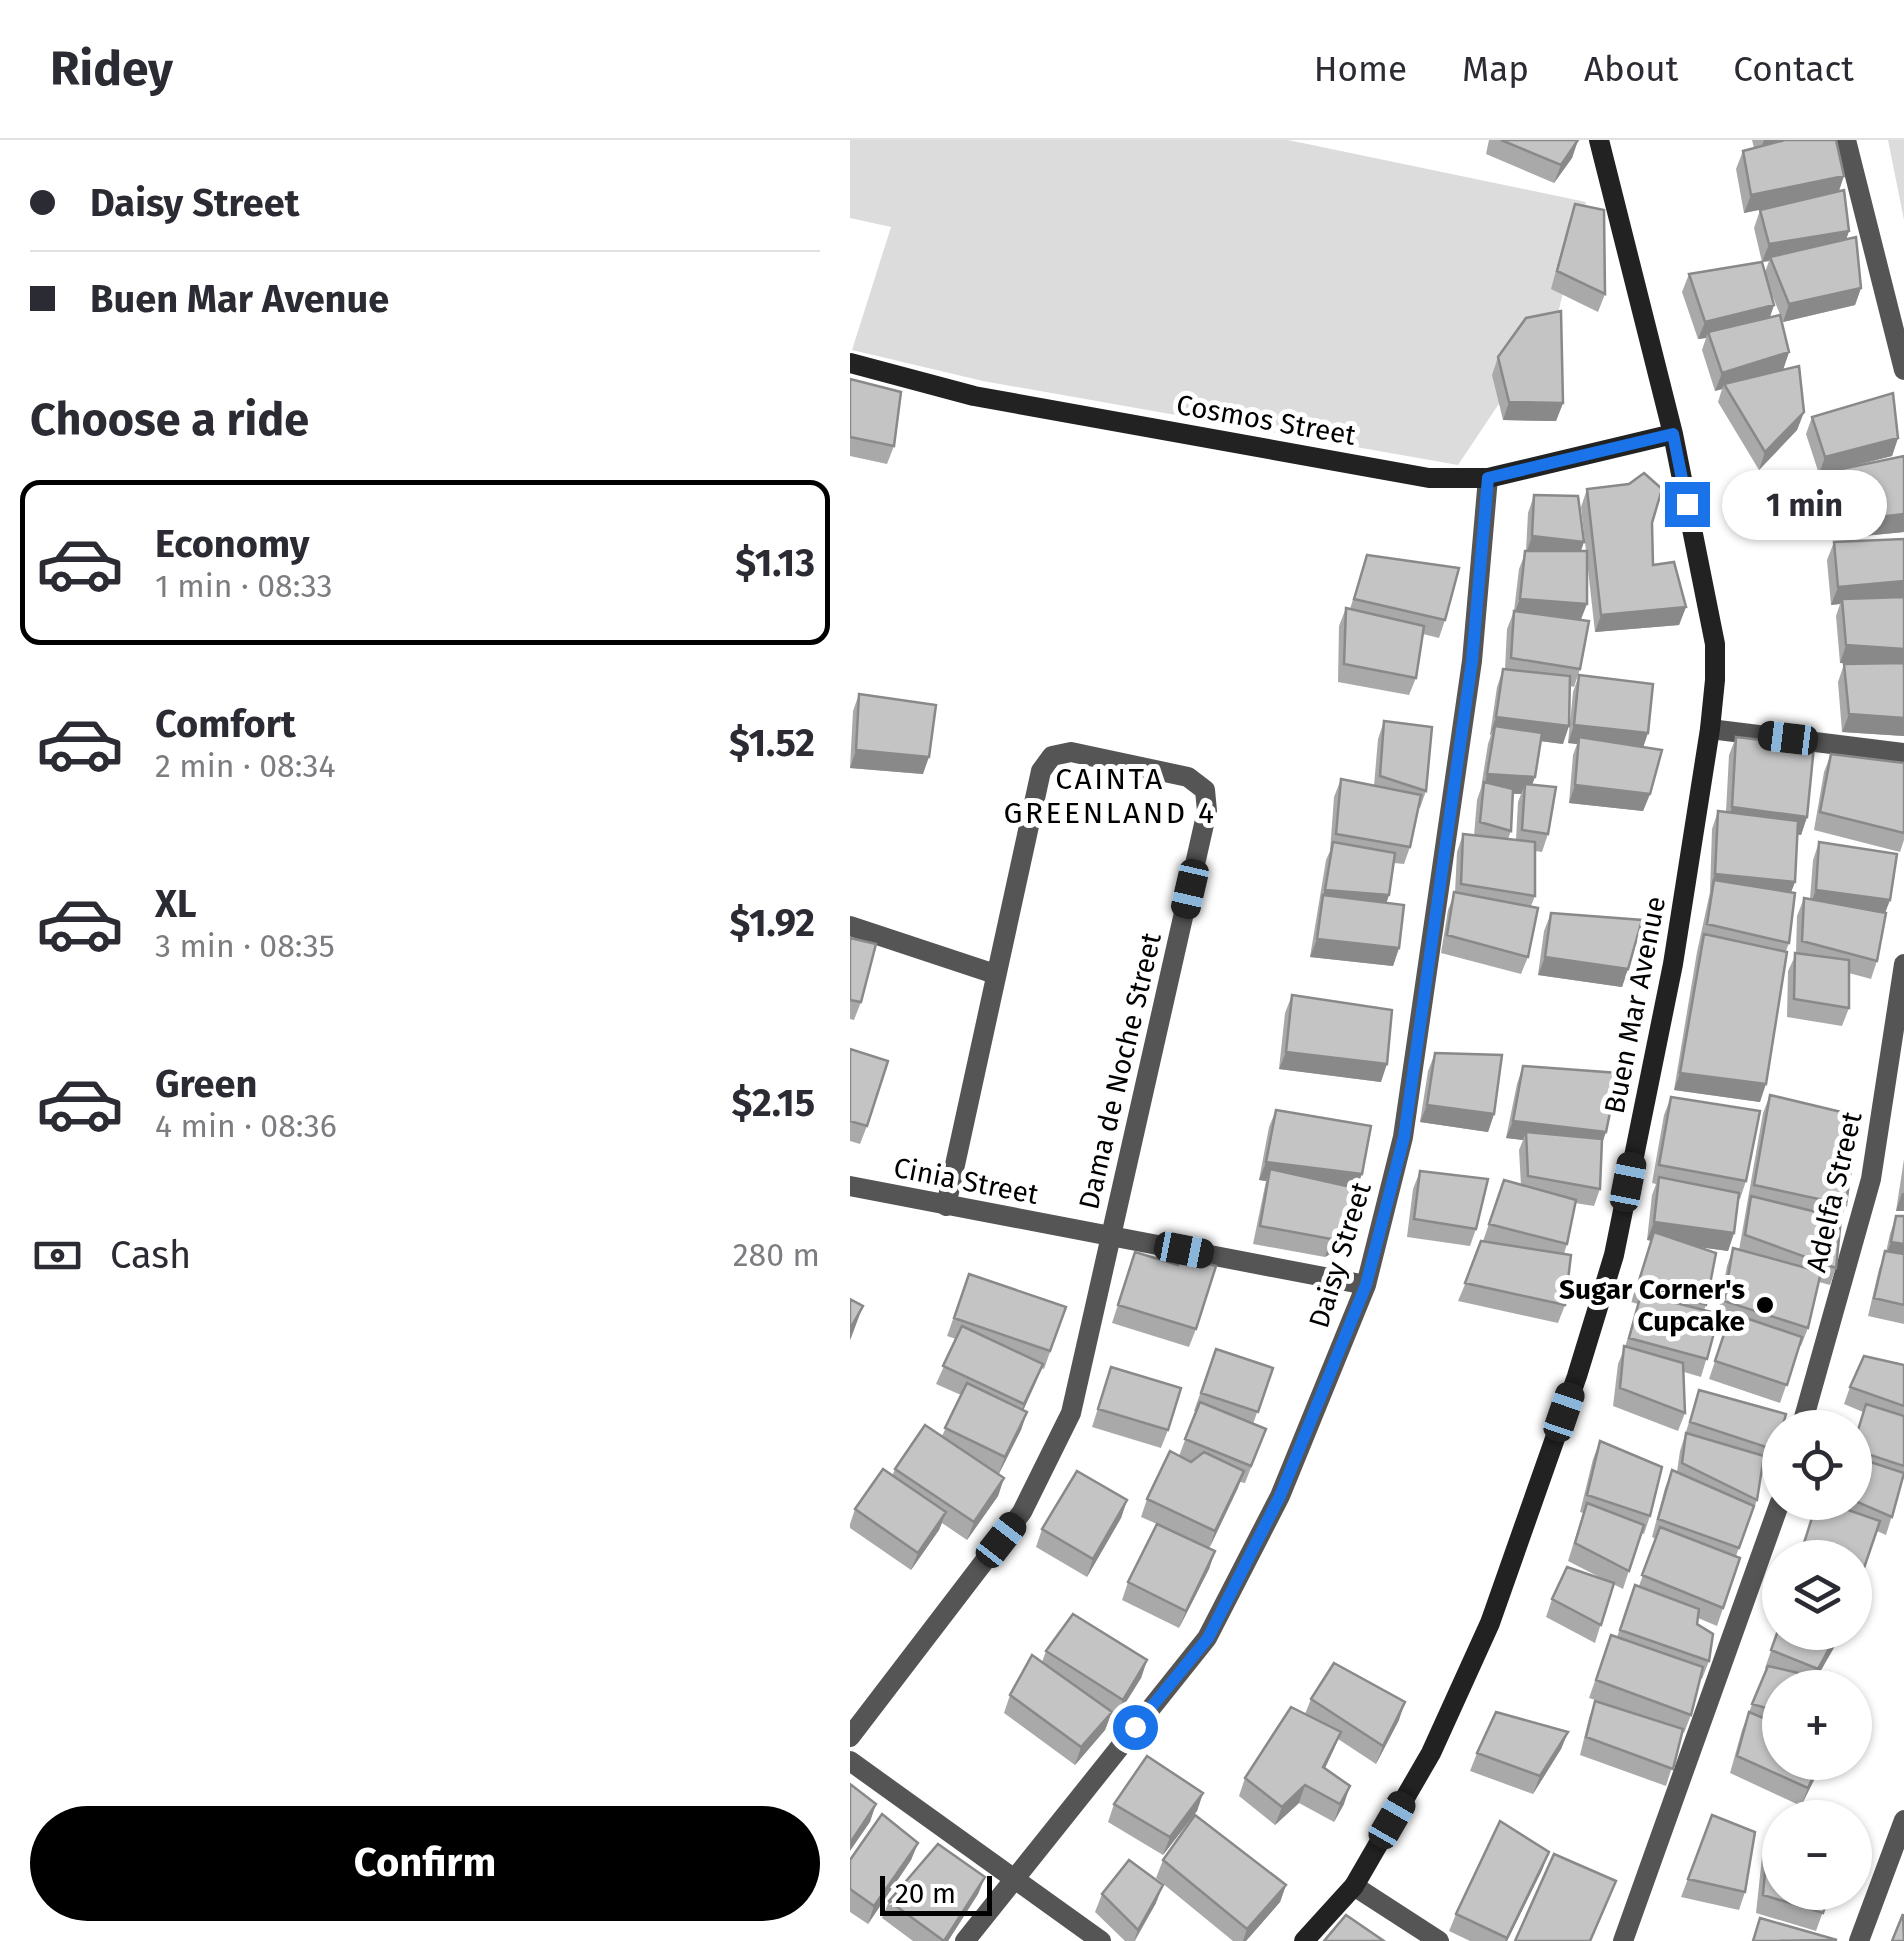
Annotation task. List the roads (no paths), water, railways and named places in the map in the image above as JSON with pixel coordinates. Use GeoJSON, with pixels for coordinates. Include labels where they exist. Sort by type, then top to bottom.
{"type":"FeatureCollection","features":[{"type":"Feature","properties":{"kind":"street","name":"Buen Mar Avenue"},"geometry":{"type":"LineString","coordinates":[[1304,1941],[1354,1886],[1431,1753],[1490,1624],[1614,1255],[1673,964],[1710,729],[1715,644],[1673,434],[1599,140]]}},
{"type":"Feature","properties":{"kind":"street"},"geometry":{"type":"LineString","coordinates":[[1846,140],[1904,370]]}},
{"type":"Feature","properties":{"kind":"street","name":"Cosmos Street"},"geometry":{"type":"LineString","coordinates":[[850,363],[974,396],[1429,478],[1488,478],[1673,434]]}},
{"type":"Feature","properties":{"kind":"street","name":"Daisy Street"},"geometry":{"type":"LineString","coordinates":[[965,1941],[1208,1638],[1280,1496],[1366,1285],[1404,1137],[1472,661],[1488,478]]}},
{"type":"Feature","properties":{"kind":"street"},"geometry":{"type":"LineString","coordinates":[[1710,729],[1904,752]]}},
{"type":"Feature","properties":{"kind":"street","name":"Dama de Noche Street"},"geometry":{"type":"LineString","coordinates":[[850,1738],[1022,1512],[1071,1413],[1207,812],[1205,790],[1188,777],[1071,752],[1052,756],[1041,771],[946,1206]]}},
{"type":"Feature","properties":{"kind":"street"},"geometry":{"type":"LineString","coordinates":[[850,926],[995,974]]}},
{"type":"Feature","properties":{"kind":"street","name":"Adelfa Street"},"geometry":{"type":"LineString","coordinates":[[1806,1410],[1871,1179],[1904,964]]}},
{"type":"Feature","properties":{"kind":"street","name":"Cinia Street"},"geometry":{"type":"LineString","coordinates":[[850,1186],[1366,1285]]}},
{"type":"Feature","properties":{"kind":"street"},"geometry":{"type":"LineString","coordinates":[[1623,1941],[1774,1520]]}},
{"type":"Feature","properties":{"kind":"street"},"geometry":{"type":"LineString","coordinates":[[850,1760],[1101,1941]]}},
{"type":"Feature","properties":{"kind":"street"},"geometry":{"type":"LineString","coordinates":[[1859,1941],[1904,1820]]}},
{"type":"Feature","properties":{"kind":"street"},"geometry":{"type":"LineString","coordinates":[[1354,1886],[1439,1941]]}},
{"type":"Feature","properties":{"kind":"place","name":"Sugar Corner's Cupcake"},"geometry":{"type":"Point","coordinates":[1765,1305]}},
{"type":"Feature","properties":{"kind":"district","name":"CAINTA GREENLAND 4"},"geometry":{"type":"Point","coordinates":[1110,796]}}]}
